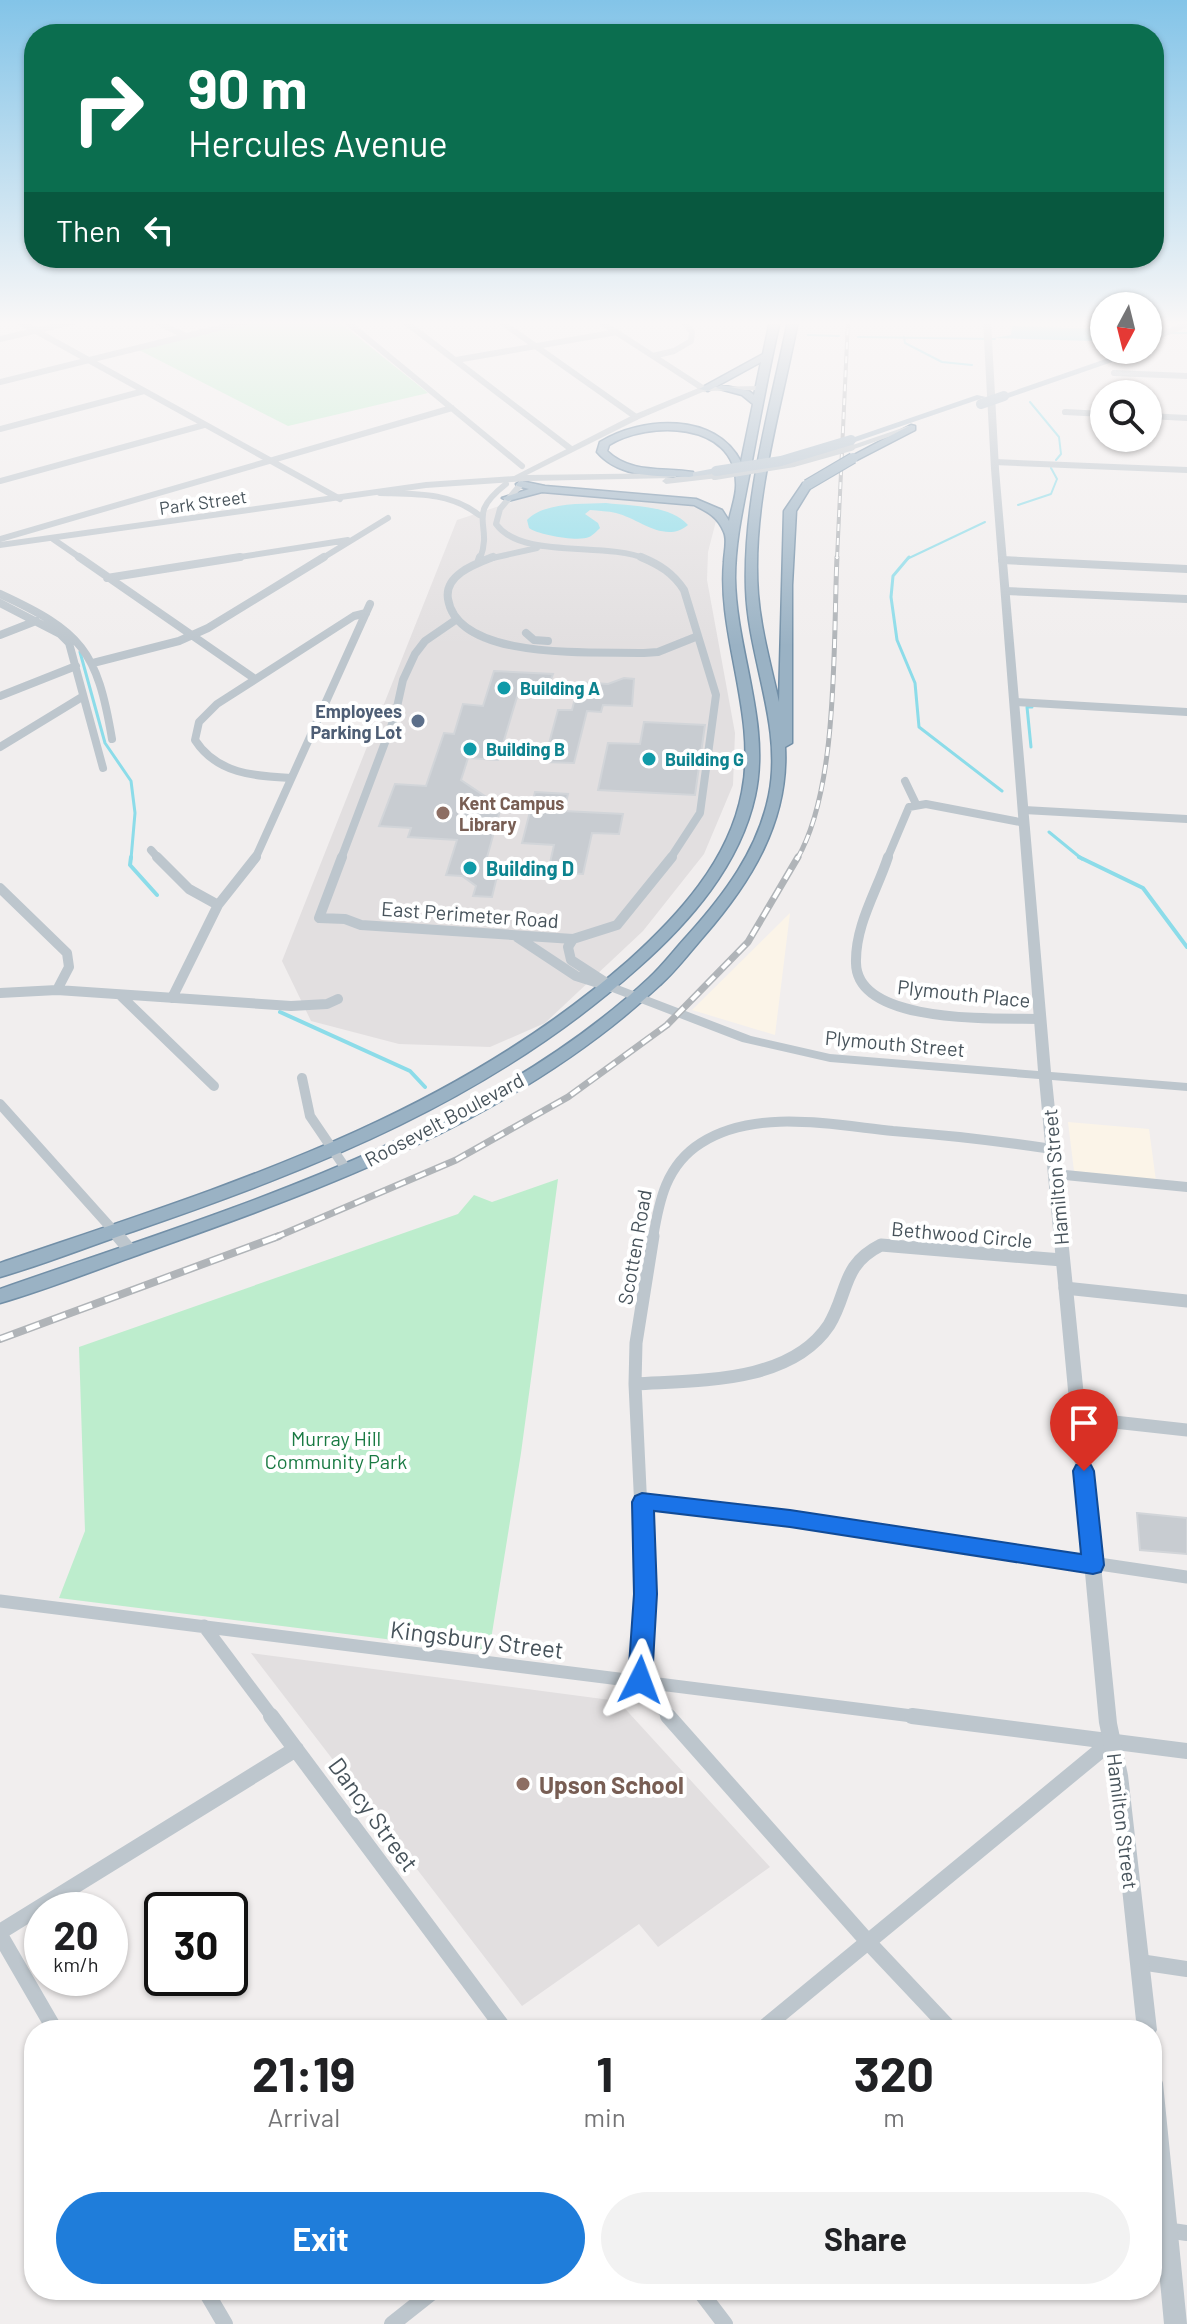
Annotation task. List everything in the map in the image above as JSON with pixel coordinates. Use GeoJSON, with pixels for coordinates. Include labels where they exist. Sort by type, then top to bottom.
{"type":"FeatureCollection","features":[{"type":"Feature","properties":{"kind":"highway"},"geometry":{"type":"LineString","coordinates":[[634,429],[621,433],[604,444],[602,452],[608,460],[622,466],[689,474]]}},
{"type":"Feature","properties":{"kind":"highway"},"geometry":{"type":"LineString","coordinates":[[661,429],[691,430],[706,435],[736,460],[742,483]]}},
{"type":"Feature","properties":{"kind":"highway","name":"Roosevelt Boulevard"},"geometry":{"type":"LineString","coordinates":[[0,1270],[331,1151],[404,1117],[502,1064],[611,987],[693,903],[720,863],[745,810],[753,758],[730,607],[732,535],[753,429]]}},
{"type":"Feature","properties":{"kind":"highway","name":"Roosevelt Boulevard"},"geometry":{"type":"LineString","coordinates":[[0,1296],[346,1169],[496,1096],[563,1053],[636,998],[693,942],[736,885],[764,833],[779,777],[776,732],[755,619],[752,570],[756,517],[773,429]]}},
{"type":"Feature","properties":{"kind":"highway"},"geometry":{"type":"LineString","coordinates":[[779,777],[786,724],[786,585],[790,511],[800,491],[852,448],[907,429]]}},
{"type":"Feature","properties":{"kind":"highway"},"geometry":{"type":"LineString","coordinates":[[517,481],[545,489],[696,502],[718,512],[732,535]]}},
{"type":"Feature","properties":{"kind":"highway"},"geometry":{"type":"LineString","coordinates":[[508,498],[545,489]]}},
{"type":"Feature","properties":{"kind":"main road"},"geometry":{"type":"LineString","coordinates":[[689,474],[716,474],[852,448],[903,429]]}},
{"type":"Feature","properties":{"kind":"street"},"geometry":{"type":"LineString","coordinates":[[0,481],[188,429]]}},
{"type":"Feature","properties":{"kind":"street"},"geometry":{"type":"LineString","coordinates":[[212,429],[340,499]]}},
{"type":"Feature","properties":{"kind":"street"},"geometry":{"type":"LineString","coordinates":[[0,539],[376,429]]}},
{"type":"Feature","properties":{"kind":"street"},"geometry":{"type":"LineString","coordinates":[[478,429],[522,466]]}},
{"type":"Feature","properties":{"kind":"street"},"geometry":{"type":"LineString","coordinates":[[546,429],[571,449]]}},
{"type":"Feature","properties":{"kind":"street"},"geometry":{"type":"LineString","coordinates":[[479,515],[489,497],[611,429]]}},
{"type":"Feature","properties":{"kind":"street","name":"Hamilton Street"},"geometry":{"type":"LineString","coordinates":[[992,429],[1062,1260],[1112,1741],[1146,2020]]}},
{"type":"Feature","properties":{"kind":"street"},"geometry":{"type":"LineString","coordinates":[[426,485],[522,466],[560,455]]}},
{"type":"Feature","properties":{"kind":"street"},"geometry":{"type":"LineString","coordinates":[[994,462],[1187,470]]}},
{"type":"Feature","properties":{"kind":"street"},"geometry":{"type":"LineString","coordinates":[[517,481],[689,474]]}},
{"type":"Feature","properties":{"kind":"street"},"geometry":{"type":"LineString","coordinates":[[517,481],[662,481],[716,474]]}},
{"type":"Feature","properties":{"kind":"street"},"geometry":{"type":"LineString","coordinates":[[517,481],[500,509],[496,524],[504,535],[522,543],[568,547]]}},
{"type":"Feature","properties":{"kind":"street","name":"Park Street"},"geometry":{"type":"LineString","coordinates":[[0,545],[426,485],[517,481]]}},
{"type":"Feature","properties":{"kind":"street"},"geometry":{"type":"LineString","coordinates":[[380,493],[450,499],[470,506],[479,515],[485,543],[478,563]]}},
{"type":"Feature","properties":{"kind":"street"},"geometry":{"type":"LineString","coordinates":[[93,663],[192,636],[388,518]]}},
{"type":"Feature","properties":{"kind":"street"},"geometry":{"type":"LineString","coordinates":[[53,539],[255,679]]}},
{"type":"Feature","properties":{"kind":"street"},"geometry":{"type":"LineString","coordinates":[[107,578],[352,539]]}},
{"type":"Feature","properties":{"kind":"street"},"geometry":{"type":"LineString","coordinates":[[568,547],[534,548],[478,563],[456,576],[447,590],[446,601],[457,619],[482,637],[511,646],[644,653],[658,652],[698,636]]}},
{"type":"Feature","properties":{"kind":"street","name":"East Perimeter Road"},"geometry":{"type":"LineString","coordinates":[[457,619],[425,641],[403,680],[395,716],[319,918],[345,919],[361,925],[573,939],[617,925],[678,849],[700,813],[717,702],[684,590],[669,571],[650,560],[624,553],[568,547]]}},
{"type":"Feature","properties":{"kind":"street"},"geometry":{"type":"LineString","coordinates":[[1002,560],[1187,569]]}},
{"type":"Feature","properties":{"kind":"street"},"geometry":{"type":"LineString","coordinates":[[1005,591],[1187,599]]}},
{"type":"Feature","properties":{"kind":"street"},"geometry":{"type":"LineString","coordinates":[[0,594],[67,628],[82,643],[105,693],[112,739]]}},
{"type":"Feature","properties":{"kind":"street"},"geometry":{"type":"LineString","coordinates":[[0,603],[60,634],[69,643],[103,768]]}},
{"type":"Feature","properties":{"kind":"street"},"geometry":{"type":"LineString","coordinates":[[172,998],[218,905],[253,863],[368,608],[255,679],[206,713],[199,722],[195,740],[208,758],[222,766],[253,775],[291,778]]}},
{"type":"Feature","properties":{"kind":"street"},"geometry":{"type":"LineString","coordinates":[[0,635],[36,621]]}},
{"type":"Feature","properties":{"kind":"street"},"geometry":{"type":"LineString","coordinates":[[526,633],[534,640],[652,646],[684,641]]}},
{"type":"Feature","properties":{"kind":"street"},"geometry":{"type":"LineString","coordinates":[[0,696],[76,666]]}},
{"type":"Feature","properties":{"kind":"street"},"geometry":{"type":"LineString","coordinates":[[0,747],[82,697]]}},
{"type":"Feature","properties":{"kind":"street"},"geometry":{"type":"LineString","coordinates":[[1015,702],[1187,712]]}},
{"type":"Feature","properties":{"kind":"street"},"geometry":{"type":"LineString","coordinates":[[905,781],[916,804],[1024,816],[1187,819]]}},
{"type":"Feature","properties":{"kind":"street","name":"Plymouth Place"},"geometry":{"type":"LineString","coordinates":[[916,804],[904,813],[890,859],[865,915],[858,943],[860,983],[876,999],[903,1008],[1040,1019]]}},
{"type":"Feature","properties":{"kind":"street"},"geometry":{"type":"LineString","coordinates":[[151,850],[189,890],[201,899],[218,905]]}},
{"type":"Feature","properties":{"kind":"street"},"geometry":{"type":"LineString","coordinates":[[0,888],[67,953],[69,967],[57,990]]}},
{"type":"Feature","properties":{"kind":"street"},"geometry":{"type":"LineString","coordinates":[[513,935],[536,947],[576,976],[611,987]]}},
{"type":"Feature","properties":{"kind":"street"},"geometry":{"type":"LineString","coordinates":[[573,939],[568,947],[571,960],[611,987]]}},
{"type":"Feature","properties":{"kind":"street","name":"Plymouth Street"},"geometry":{"type":"LineString","coordinates":[[611,987],[747,1039],[798,1053],[879,1064],[1187,1087]]}},
{"type":"Feature","properties":{"kind":"street"},"geometry":{"type":"LineString","coordinates":[[0,993],[57,990],[291,1006],[327,1004],[338,999]]}},
{"type":"Feature","properties":{"kind":"street"},"geometry":{"type":"LineString","coordinates":[[120,995],[214,1086]]}},
{"type":"Feature","properties":{"kind":"street"},"geometry":{"type":"LineString","coordinates":[[302,1078],[302,1092],[313,1126],[346,1169]]}},
{"type":"Feature","properties":{"kind":"street"},"geometry":{"type":"LineString","coordinates":[[0,1104],[129,1249]]}},
{"type":"Feature","properties":{"kind":"street","name":"Scotten Road"},"geometry":{"type":"LineString","coordinates":[[640,1680],[645,1594],[635,1384],[636,1343],[660,1195],[667,1177],[680,1159],[705,1140],[746,1126],[793,1122],[994,1139],[1052,1149]]}},
{"type":"Feature","properties":{"kind":"street"},"geometry":{"type":"LineString","coordinates":[[1055,1174],[1187,1187]]}},
{"type":"Feature","properties":{"kind":"street","name":"Bethwood Circle"},"geometry":{"type":"LineString","coordinates":[[635,1384],[738,1374],[786,1360],[816,1339],[829,1325],[855,1260],[864,1251],[881,1245],[1062,1260]]}},
{"type":"Feature","properties":{"kind":"street"},"geometry":{"type":"LineString","coordinates":[[1065,1288],[1187,1301]]}},
{"type":"Feature","properties":{"kind":"street"},"geometry":{"type":"LineString","coordinates":[[1078,1418],[1187,1430]]}},
{"type":"Feature","properties":{"kind":"street"},"geometry":{"type":"LineString","coordinates":[[642,1502],[790,1518],[1187,1577]]}},
{"type":"Feature","properties":{"kind":"street","name":"Kingsbury Street"},"geometry":{"type":"LineString","coordinates":[[1,1599],[1187,1751]]}},
{"type":"Feature","properties":{"kind":"street","name":"Dancy Street"},"geometry":{"type":"LineString","coordinates":[[204,1626],[498,2020]]}},
{"type":"Feature","properties":{"kind":"street"},"geometry":{"type":"LineString","coordinates":[[640,1680],[652,1698],[869,1943],[942,2020]]}},
{"type":"Feature","properties":{"kind":"street"},"geometry":{"type":"LineString","coordinates":[[773,2020],[1112,1741]]}},
{"type":"Feature","properties":{"kind":"street"},"geometry":{"type":"LineString","coordinates":[[49,2020],[0,1933],[296,1749]]}},
{"type":"Feature","properties":{"kind":"street"},"geometry":{"type":"LineString","coordinates":[[1140,1962],[1187,1969]]}},
{"type":"Feature","properties":{"kind":"street"},"geometry":{"type":"LineString","coordinates":[[1162,2170],[1176,2324]]}},
{"type":"Feature","properties":{"kind":"street"},"geometry":{"type":"LineString","coordinates":[[211,2300],[225,2324]]}},
{"type":"Feature","properties":{"kind":"street"},"geometry":{"type":"LineString","coordinates":[[392,2324],[422,2300]]}},
{"type":"Feature","properties":{"kind":"street"},"geometry":{"type":"LineString","coordinates":[[707,2300],[725,2324]]}},
{"type":"Feature","properties":{"kind":"shaded area"},"geometry":{"type":"Polygon","coordinates":[[[545,491],[688,504],[708,512],[716,521],[708,552],[707,580],[735,733],[733,785],[704,854],[643,931],[545,1023],[490,1047],[399,1044],[311,1021],[282,961],[457,520],[545,491]]]}},
{"type":"Feature","properties":{"kind":"shaded area"},"geometry":{"type":"Polygon","coordinates":[[[790,913],[775,1035],[692,1010],[790,913]]]}},
{"type":"Feature","properties":{"kind":"shaded area"},"geometry":{"type":"Polygon","coordinates":[[[1068,1122],[1149,1129],[1156,1181],[1074,1171],[1068,1122]]]}},
{"type":"Feature","properties":{"kind":"shaded area","name":"Upson School"},"geometry":{"type":"Polygon","coordinates":[[[251,1653],[618,1701],[770,1867],[658,1947],[639,1924],[522,2006],[251,1653]]]}},
{"type":"Feature","properties":{"kind":"green space","name":"Murray Hill Community Park"},"geometry":{"type":"Polygon","coordinates":[[[558,1179],[521,1453],[489,1652],[59,1598],[85,1531],[79,1347],[458,1214],[474,1195],[492,1202],[558,1179]]]}},
{"type":"Feature","properties":{"kind":"water"},"geometry":{"type":"Polygon","coordinates":[[[606,503],[661,510],[681,518],[688,525],[670,532],[661,531],[616,513],[590,510],[585,514],[600,528],[589,537],[559,537],[529,528],[527,520],[543,510],[564,505],[606,503]]]}},
{"type":"Feature","properties":{"kind":"building"},"geometry":{"type":"Polygon","coordinates":[[[494,671],[553,674],[548,688],[520,687],[498,760],[468,758],[461,780],[501,807],[484,868],[499,868],[492,897],[473,896],[476,886],[462,876],[446,875],[457,840],[408,837],[411,828],[379,826],[395,784],[426,786],[444,733],[454,734],[463,704],[483,706],[494,671]]]}},
{"type":"Feature","properties":{"kind":"building"},"geometry":{"type":"Polygon","coordinates":[[[624,678],[634,679],[632,706],[603,705],[601,712],[587,711],[574,763],[544,762],[558,710],[572,710],[579,682],[608,684],[624,678]]]}},
{"type":"Feature","properties":{"kind":"building","name":"Building G"},"geometry":{"type":"Polygon","coordinates":[[[644,722],[705,725],[695,795],[598,790],[608,743],[640,744],[644,722]]]}},
{"type":"Feature","properties":{"kind":"building"},"geometry":{"type":"Polygon","coordinates":[[[535,792],[568,794],[564,811],[623,814],[619,834],[592,833],[583,874],[548,872],[554,845],[522,843],[535,792]]]}},
{"type":"Feature","properties":{"kind":"building"},"geometry":{"type":"Polygon","coordinates":[[[1137,1513],[1187,1518],[1187,1554],[1140,1550],[1137,1513]]]}},
{"type":"Feature","properties":{"kind":"waterway"},"geometry":{"type":"LineString","coordinates":[[1053,429],[1059,437],[1061,454],[1056,460]]}},
{"type":"Feature","properties":{"kind":"waterway"},"geometry":{"type":"LineString","coordinates":[[1018,505],[1051,494],[1057,479],[1051,468]]}},
{"type":"Feature","properties":{"kind":"waterway"},"geometry":{"type":"LineString","coordinates":[[908,559],[985,522]]}},
{"type":"Feature","properties":{"kind":"waterway"},"geometry":{"type":"LineString","coordinates":[[908,559],[893,576],[891,597],[897,640],[915,683],[919,727],[1002,791]]}},
{"type":"Feature","properties":{"kind":"waterway"},"geometry":{"type":"LineString","coordinates":[[80,652],[105,743],[131,781],[135,813],[131,859]]}},
{"type":"Feature","properties":{"kind":"waterway"},"geometry":{"type":"LineString","coordinates":[[1031,747],[1027,707],[1032,707]]}},
{"type":"Feature","properties":{"kind":"waterway"},"geometry":{"type":"LineString","coordinates":[[1049,832],[1080,858]]}},
{"type":"Feature","properties":{"kind":"waterway"},"geometry":{"type":"LineString","coordinates":[[131,857],[130,865],[157,895]]}},
{"type":"Feature","properties":{"kind":"waterway"},"geometry":{"type":"LineString","coordinates":[[1080,858],[1143,888],[1187,947]]}},
{"type":"Feature","properties":{"kind":"waterway"},"geometry":{"type":"LineString","coordinates":[[280,1012],[410,1071],[425,1087]]}},
{"type":"Feature","properties":{"kind":"railway"},"geometry":{"type":"LineString","coordinates":[[837,559],[843,429]]}},
{"type":"Feature","properties":{"kind":"railway"},"geometry":{"type":"LineString","coordinates":[[798,858],[811,829],[827,754],[834,671],[837,557]]}},
{"type":"Feature","properties":{"kind":"railway"},"geometry":{"type":"LineString","coordinates":[[277,1237],[456,1160],[568,1097],[667,1025],[748,942],[798,858]]}},
{"type":"Feature","properties":{"kind":"railway"},"geometry":{"type":"LineString","coordinates":[[0,1339],[277,1237]]}},
{"type":"Feature","properties":{"kind":"place","name":"Building A"},"geometry":{"type":"Point","coordinates":[504,688]}},
{"type":"Feature","properties":{"kind":"place","name":"Employees Parking Lot"},"geometry":{"type":"Point","coordinates":[418,721]}},
{"type":"Feature","properties":{"kind":"place","name":"Building B"},"geometry":{"type":"Point","coordinates":[470,749]}},
{"type":"Feature","properties":{"kind":"place","name":"Building G"},"geometry":{"type":"Point","coordinates":[649,759]}},
{"type":"Feature","properties":{"kind":"place","name":"Kent Campus Library"},"geometry":{"type":"Point","coordinates":[443,813]}},
{"type":"Feature","properties":{"kind":"place","name":"Building D"},"geometry":{"type":"Point","coordinates":[470,868]}},
{"type":"Feature","properties":{"kind":"place","name":"Upson School"},"geometry":{"type":"Point","coordinates":[523,1784]}},
{"type":"Feature","properties":{"kind":"route"},"geometry":{"type":"LineString","coordinates":[[640,1680],[645,1594],[642,1502],[790,1518],[1093,1565],[1084,1471]]}}]}
